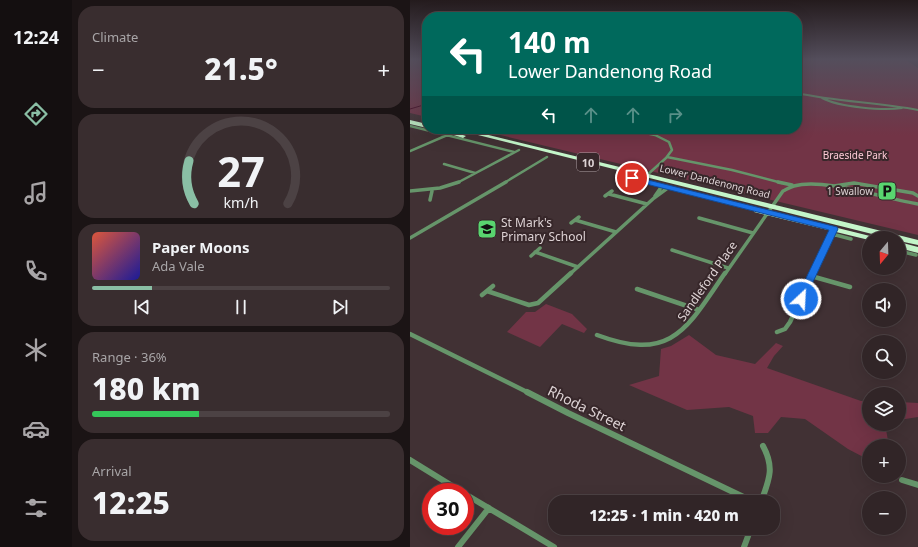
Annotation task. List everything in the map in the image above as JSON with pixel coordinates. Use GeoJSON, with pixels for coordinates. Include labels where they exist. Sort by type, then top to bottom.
{"type":"FeatureCollection","features":[{"type":"Feature","properties":{"kind":"highway"},"geometry":{"type":"LineString","coordinates":[[410,118],[422,121]]}},
{"type":"Feature","properties":{"kind":"highway"},"geometry":{"type":"LineString","coordinates":[[410,122],[422,125]]}},
{"type":"Feature","properties":{"kind":"highway","name":"Lower Dandenong Road"},"geometry":{"type":"LineString","coordinates":[[461,134],[516,151],[547,157],[666,187],[866,231]]}},
{"type":"Feature","properties":{"kind":"highway","name":"Lower Dandenong Road"},"geometry":{"type":"LineString","coordinates":[[463,134],[646,176],[770,210],[833,232],[862,237]]}},
{"type":"Feature","properties":{"kind":"highway","name":"Lower Dandenong Road"},"geometry":{"type":"LineString","coordinates":[[906,240],[918,243]]}},
{"type":"Feature","properties":{"kind":"highway"},"geometry":{"type":"LineString","coordinates":[[906,250],[917,253]]}},
{"type":"Feature","properties":{"kind":"street"},"geometry":{"type":"LineString","coordinates":[[802,94],[918,110]]}},
{"type":"Feature","properties":{"kind":"street"},"geometry":{"type":"LineString","coordinates":[[820,97],[831,103],[889,110],[905,108]]}},
{"type":"Feature","properties":{"kind":"street","name":"Lower Dandenong Road"},"geometry":{"type":"LineString","coordinates":[[410,126],[422,128]]}},
{"type":"Feature","properties":{"kind":"street"},"geometry":{"type":"LineString","coordinates":[[410,151],[449,134]]}},
{"type":"Feature","properties":{"kind":"street"},"geometry":{"type":"LineString","coordinates":[[646,176],[667,157],[672,150],[670,142],[650,134]]}},
{"type":"Feature","properties":{"kind":"street"},"geometry":{"type":"LineString","coordinates":[[410,191],[432,191],[459,183],[516,151]]}},
{"type":"Feature","properties":{"kind":"street"},"geometry":{"type":"LineString","coordinates":[[410,238],[547,157]]}},
{"type":"Feature","properties":{"kind":"street"},"geometry":{"type":"LineString","coordinates":[[667,157],[732,170],[792,186],[808,183],[831,186],[918,204]]}},
{"type":"Feature","properties":{"kind":"street"},"geometry":{"type":"LineString","coordinates":[[444,164],[475,174]]}},
{"type":"Feature","properties":{"kind":"street"},"geometry":{"type":"LineString","coordinates":[[831,186],[854,183],[913,193],[918,196]]}},
{"type":"Feature","properties":{"kind":"street","name":"Sandleford Place"},"geometry":{"type":"LineString","coordinates":[[597,335],[625,344],[641,346],[656,344],[668,340],[680,333],[687,327],[783,191],[792,186]]}},
{"type":"Feature","properties":{"kind":"street"},"geometry":{"type":"LineString","coordinates":[[487,290],[523,304],[535,304],[543,299],[666,187]]}},
{"type":"Feature","properties":{"kind":"street"},"geometry":{"type":"LineString","coordinates":[[654,198],[666,187]]}},
{"type":"Feature","properties":{"kind":"street"},"geometry":{"type":"LineString","coordinates":[[430,200],[432,191]]}},
{"type":"Feature","properties":{"kind":"street"},"geometry":{"type":"LineString","coordinates":[[609,194],[647,204]]}},
{"type":"Feature","properties":{"kind":"street"},"geometry":{"type":"LineString","coordinates":[[571,223],[578,217]]}},
{"type":"Feature","properties":{"kind":"street"},"geometry":{"type":"LineString","coordinates":[[699,218],[753,233]]}},
{"type":"Feature","properties":{"kind":"street"},"geometry":{"type":"LineString","coordinates":[[575,220],[616,232]]}},
{"type":"Feature","properties":{"kind":"street"},"geometry":{"type":"LineString","coordinates":[[777,332],[788,326],[833,232]]}},
{"type":"Feature","properties":{"kind":"street","name":"Lower Dandenong Road"},"geometry":{"type":"LineString","coordinates":[[833,232],[851,239]]}},
{"type":"Feature","properties":{"kind":"street"},"geometry":{"type":"LineString","coordinates":[[531,256],[540,248]]}},
{"type":"Feature","properties":{"kind":"street"},"geometry":{"type":"LineString","coordinates":[[672,250],[728,268]]}},
{"type":"Feature","properties":{"kind":"street"},"geometry":{"type":"LineString","coordinates":[[535,252],[578,267]]}},
{"type":"Feature","properties":{"kind":"street"},"geometry":{"type":"LineString","coordinates":[[812,276],[850,287]]}},
{"type":"Feature","properties":{"kind":"street"},"geometry":{"type":"LineString","coordinates":[[482,295],[493,286]]}},
{"type":"Feature","properties":{"kind":"street"},"geometry":{"type":"LineString","coordinates":[[637,289],[699,310]]}},
{"type":"Feature","properties":{"kind":"street","name":"Rhoda Street"},"geometry":{"type":"LineString","coordinates":[[410,334],[496,375],[568,413],[739,495]]}},
{"type":"Feature","properties":{"kind":"street"},"geometry":{"type":"LineString","coordinates":[[763,446],[770,458],[771,472],[763,495]]}},
{"type":"Feature","properties":{"kind":"street"},"geometry":{"type":"LineString","coordinates":[[410,460],[447,483]]}},
{"type":"Feature","properties":{"kind":"street"},"geometry":{"type":"LineString","coordinates":[[906,481],[918,485]]}},
{"type":"Feature","properties":{"kind":"street"},"geometry":{"type":"LineString","coordinates":[[474,499],[554,547]]}},
{"type":"Feature","properties":{"kind":"street"},"geometry":{"type":"LineString","coordinates":[[458,547],[489,508]]}},
{"type":"Feature","properties":{"kind":"street"},"geometry":{"type":"LineString","coordinates":[[744,547],[748,535]]}},
{"type":"Feature","properties":{"kind":"green space"},"geometry":{"type":"Polygon","coordinates":[[[410,85],[422,85],[422,116],[410,113],[410,85]]]}},
{"type":"Feature","properties":{"kind":"green space","name":"Braeside Park"},"geometry":{"type":"Polygon","coordinates":[[[802,85],[918,85],[918,235],[496,134],[802,134],[802,85]]]}},
{"type":"Feature","properties":{"kind":"green space"},"geometry":{"type":"Polygon","coordinates":[[[546,304],[572,314],[587,329],[584,333],[562,324],[540,347],[507,332],[526,312],[535,312],[546,304]]]}},
{"type":"Feature","properties":{"kind":"green space"},"geometry":{"type":"Polygon","coordinates":[[[689,335],[716,355],[755,364],[776,343],[783,346],[774,356],[767,368],[862,401],[862,431],[886,431],[888,439],[862,439],[862,456],[848,449],[805,419],[781,417],[768,433],[755,433],[753,416],[729,407],[687,410],[629,385],[659,376],[661,349],[671,346],[689,335]]]}},
{"type":"Feature","properties":{"kind":"green space"},"geometry":{"type":"Polygon","coordinates":[[[906,402],[918,403],[918,417],[906,419],[906,402]]]}},
{"type":"Feature","properties":{"kind":"waterway"},"geometry":{"type":"LineString","coordinates":[[410,109],[422,105]]}},
{"type":"Feature","properties":{"kind":"place","name":"1 Swallow"},"geometry":{"type":"Point","coordinates":[887,191]}},
{"type":"Feature","properties":{"kind":"place","name":"St Mark's Primary School"},"geometry":{"type":"Point","coordinates":[487,229]}},
{"type":"Feature","properties":{"kind":"route"},"geometry":{"type":"LineString","coordinates":[[632,178],[834,229],[801,299]]}}]}
